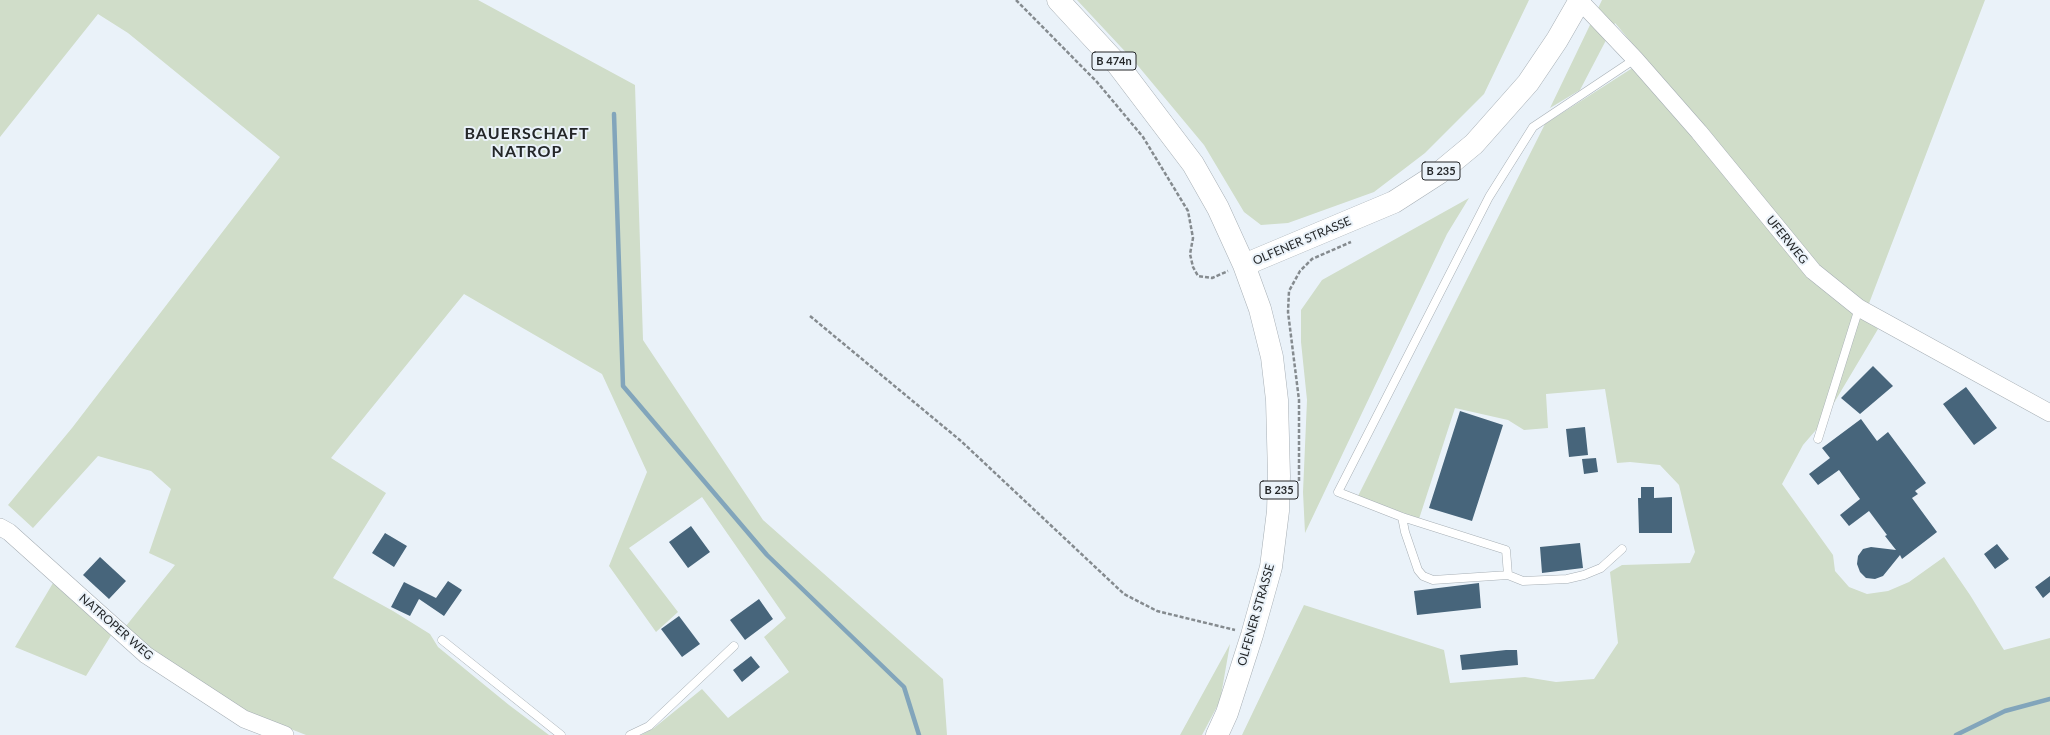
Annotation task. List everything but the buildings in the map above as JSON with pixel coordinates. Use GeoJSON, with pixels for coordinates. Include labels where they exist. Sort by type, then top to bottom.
{"type":"FeatureCollection","features":[{"type":"Feature","properties":{"kind":"main road","name":"B 474n"},"geometry":{"type":"LineString","coordinates":[[1058,0],[1118,65],[1193,164],[1218,208],[1244,265]]}},
{"type":"Feature","properties":{"kind":"main road","name":"OLFENER STRASSE"},"geometry":{"type":"LineString","coordinates":[[1217,735],[1227,713],[1252,635],[1271,567],[1278,511],[1279,453],[1277,400],[1272,357],[1260,309],[1244,265],[1394,202],[1439,173],[1474,144],[1524,88],[1557,40],[1580,0]]}},
{"type":"Feature","properties":{"kind":"street","name":"UFERWEG"},"geometry":{"type":"LineString","coordinates":[[1580,0],[1635,59],[1698,132],[1813,271],[1859,308],[2050,412]]}},
{"type":"Feature","properties":{"kind":"street","name":"NATROPER WEG"},"geometry":{"type":"LineString","coordinates":[[0,527],[9,532],[146,655],[244,719],[285,735]]}},
{"type":"Feature","properties":{"kind":"lane"},"geometry":{"type":"LineString","coordinates":[[1508,575],[1506,550],[1402,517],[1338,492],[1488,197],[1533,127],[1635,59]]}},
{"type":"Feature","properties":{"kind":"lane"},"geometry":{"type":"LineString","coordinates":[[1818,439],[1859,308]]}},
{"type":"Feature","properties":{"kind":"lane"},"geometry":{"type":"LineString","coordinates":[[1402,517],[1404,532],[1418,570],[1423,576],[1433,580],[1508,575],[1523,581],[1567,579],[1584,575],[1601,568],[1622,549]]}},
{"type":"Feature","properties":{"kind":"lane"},"geometry":{"type":"LineString","coordinates":[[442,640],[561,735]]}},
{"type":"Feature","properties":{"kind":"lane"},"geometry":{"type":"LineString","coordinates":[[630,735],[649,726],[734,646]]}},
{"type":"Feature","properties":{"kind":"path"},"geometry":{"type":"LineString","coordinates":[[1016,0],[1097,82],[1143,137],[1188,211],[1192,238],[1190,254],[1193,267],[1198,276],[1212,278],[1244,265]]}},
{"type":"Feature","properties":{"kind":"path"},"geometry":{"type":"LineString","coordinates":[[1298,485],[1299,400],[1288,312],[1288,290],[1300,271],[1312,259],[1357,238]]}},
{"type":"Feature","properties":{"kind":"path"},"geometry":{"type":"LineString","coordinates":[[810,316],[960,441],[1124,594],[1158,611],[1252,635]]}},
{"type":"Feature","properties":{"kind":"green space"},"geometry":{"type":"Polygon","coordinates":[[[0,0],[478,0],[635,85],[643,340],[763,520],[943,679],[947,735],[641,735],[654,728],[702,689],[728,718],[789,672],[764,637],[786,618],[702,497],[629,548],[678,612],[656,632],[609,566],[647,472],[602,374],[464,294],[331,458],[386,493],[333,578],[393,611],[430,634],[438,647],[509,705],[549,735],[306,735],[250,713],[150,649],[126,626],[175,565],[149,553],[171,489],[151,471],[98,456],[33,528],[8,505],[72,428],[280,157],[128,33],[98,14],[0,137],[0,0]]]}},
{"type":"Feature","properties":{"kind":"green space"},"geometry":{"type":"Polygon","coordinates":[[[1077,0],[1529,0],[1484,94],[1425,153],[1374,192],[1288,223],[1261,225],[1244,212],[1204,145],[1134,61],[1077,0]]]}},
{"type":"Feature","properties":{"kind":"green space"},"geometry":{"type":"Polygon","coordinates":[[[1602,0],[1985,0],[1868,306],[1820,266],[1615,23],[1580,90],[1550,108],[1602,0]]]}},
{"type":"Feature","properties":{"kind":"green space"},"geometry":{"type":"Polygon","coordinates":[[[1634,67],[1811,279],[1878,329],[1822,423],[1803,445],[1782,484],[1833,555],[1835,571],[1849,587],[1867,594],[1888,591],[1909,582],[1944,557],[1970,595],[2004,650],[2050,638],[2050,735],[1242,735],[1304,605],[1444,650],[1450,683],[1525,677],[1556,682],[1594,679],[1618,643],[1610,572],[1622,565],[1690,563],[1695,552],[1679,485],[1660,465],[1630,462],[1617,463],[1605,389],[1546,394],[1548,428],[1524,430],[1508,420],[1455,408],[1419,519],[1358,496],[1545,124],[1634,67]]]}},
{"type":"Feature","properties":{"kind":"green space"},"geometry":{"type":"Polygon","coordinates":[[[1469,198],[1447,234],[1305,533],[1303,492],[1307,400],[1301,342],[1301,310],[1322,280],[1469,198]]]}},
{"type":"Feature","properties":{"kind":"green space"},"geometry":{"type":"Polygon","coordinates":[[[53,583],[112,634],[86,676],[15,647],[53,583]]]}},
{"type":"Feature","properties":{"kind":"green space"},"geometry":{"type":"Polygon","coordinates":[[[1230,644],[1220,701],[1202,735],[1180,735],[1230,644]]]}},
{"type":"Feature","properties":{"kind":"waterway"},"geometry":{"type":"LineString","coordinates":[[614,114],[623,386],[767,555],[904,687],[919,735]]}},
{"type":"Feature","properties":{"kind":"waterway"},"geometry":{"type":"LineString","coordinates":[[1956,735],[2005,711],[2050,699]]}},
{"type":"Feature","properties":{"kind":"district","name":"BAUERSCHAFT NATROP"},"geometry":{"type":"Point","coordinates":[527,143]}}]}
